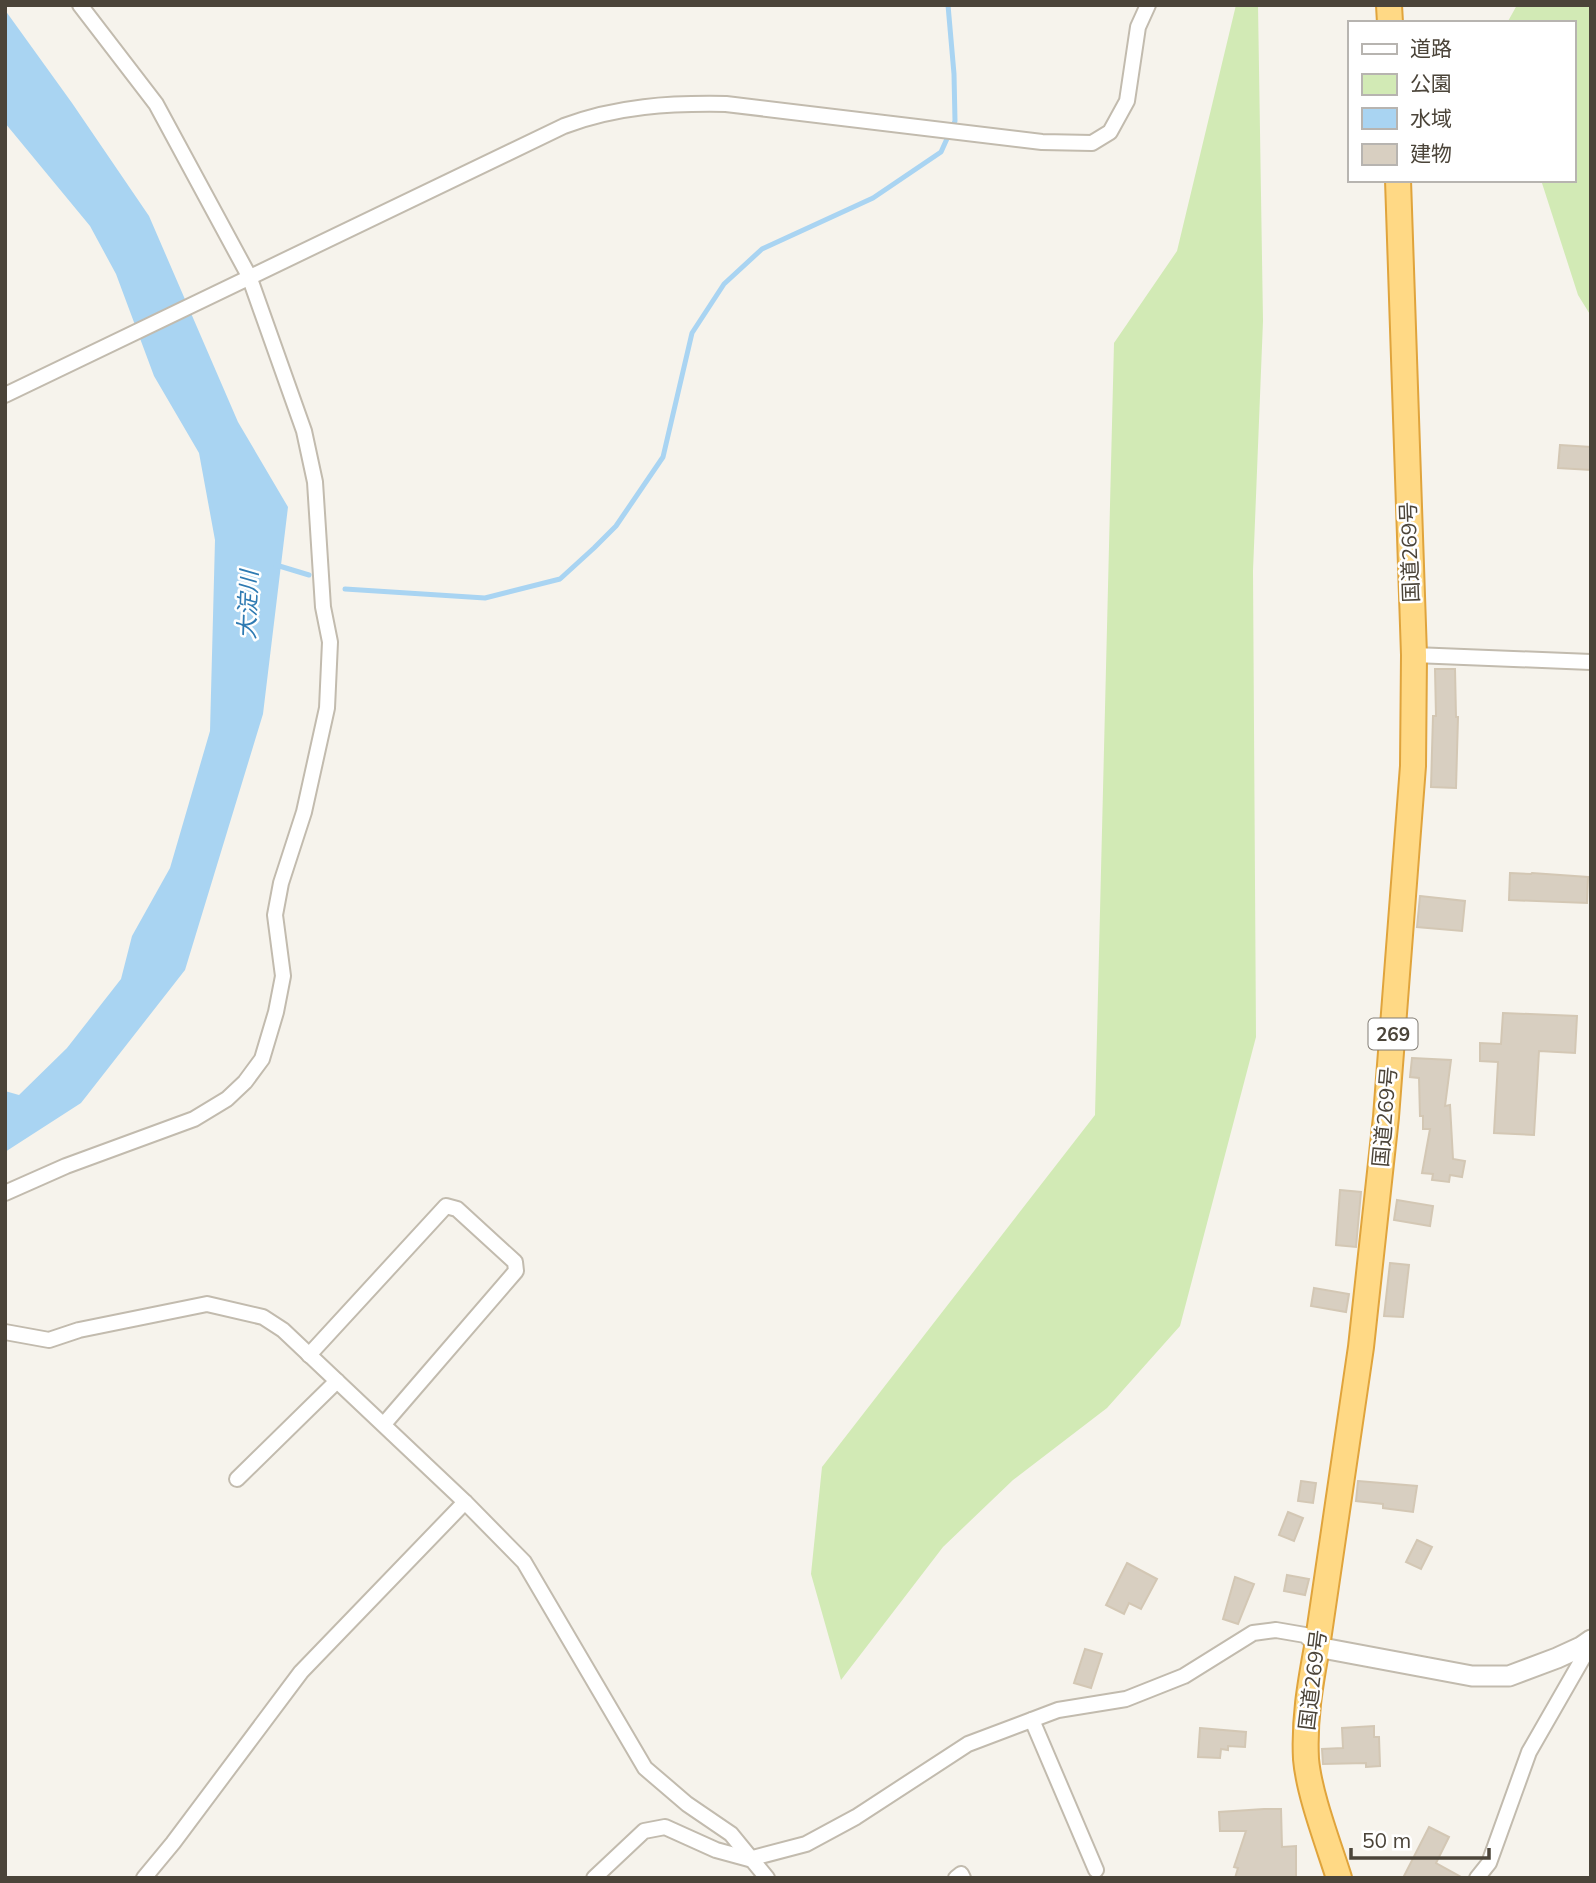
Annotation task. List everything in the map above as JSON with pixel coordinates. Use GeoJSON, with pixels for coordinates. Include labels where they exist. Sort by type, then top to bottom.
{"type":"FeatureCollection","features":[{"type":"Feature","properties":{"kind":"highway","name":"国道269号"},"geometry":{"type":"LineString","coordinates":[[1339,1878],[1321,1821],[1307,1762],[1305,1724],[1362,1347],[1386,1117],[1413,766],[1414,655],[1398,182]]}},
{"type":"Feature","properties":{"kind":"street"},"geometry":{"type":"LineString","coordinates":[[5,1192],[66,1166],[194,1119],[228,1099],[262,1059],[283,976],[275,915],[281,883],[304,812],[327,708],[330,642],[323,607],[315,482],[304,431],[243,279],[156,104],[80,5]]}},
{"type":"Feature","properties":{"kind":"street"},"geometry":{"type":"LineString","coordinates":[[5,396],[243,279],[564,126],[591,116],[673,103],[726,104],[1042,142],[1092,143],[1110,132],[1127,101],[1138,27],[1148,5]]}},
{"type":"Feature","properties":{"kind":"street"},"geometry":{"type":"LineString","coordinates":[[1414,655],[1591,662]]}},
{"type":"Feature","properties":{"kind":"street"},"geometry":{"type":"LineString","coordinates":[[309,1355],[446,1206],[457,1209],[515,1262],[516,1271],[383,1424]]}},
{"type":"Feature","properties":{"kind":"street"},"geometry":{"type":"LineString","coordinates":[[5,1332],[49,1340],[79,1330],[207,1304],[263,1317],[283,1330],[466,1502],[524,1562],[645,1768],[687,1804],[731,1834],[767,1878]]}},
{"type":"Feature","properties":{"kind":"street"},"geometry":{"type":"LineString","coordinates":[[237,1479],[337,1381]]}},
{"type":"Feature","properties":{"kind":"street"},"geometry":{"type":"LineString","coordinates":[[144,1878],[301,1672],[466,1502]]}},
{"type":"Feature","properties":{"kind":"street"},"geometry":{"type":"LineString","coordinates":[[594,1878],[644,1831],[665,1827],[716,1850],[750,1859],[806,1844],[856,1817],[968,1744],[1058,1710],[1126,1699],[1184,1676],[1254,1633],[1276,1630],[1305,1635],[1317,1647],[1472,1676],[1509,1675],[1557,1658],[1591,1642]]}},
{"type":"Feature","properties":{"kind":"street"},"geometry":{"type":"LineString","coordinates":[[1477,1878],[1489,1863],[1529,1752],[1591,1642]]}},
{"type":"Feature","properties":{"kind":"street"},"geometry":{"type":"LineString","coordinates":[[1032,1720],[1096,1870]]}},
{"type":"Feature","properties":{"kind":"street"},"geometry":{"type":"LineString","coordinates":[[956,1878],[961,1874],[963,1878]]}},
{"type":"Feature","properties":{"kind":"green space"},"geometry":{"type":"Polygon","coordinates":[[[1236,5],[1258,5],[1263,321],[1253,571],[1256,1037],[1180,1326],[1107,1408],[1013,1480],[943,1547],[841,1680],[811,1574],[822,1467],[1095,1115],[1114,343],[1177,251],[1236,5]]]}},
{"type":"Feature","properties":{"kind":"green space"},"geometry":{"type":"Polygon","coordinates":[[[1517,5],[1591,5],[1591,316],[1578,295],[1542,182],[1575,182],[1575,21],[1508,21],[1517,5]]]}},
{"type":"Feature","properties":{"kind":"water","name":"大淀川"},"geometry":{"type":"Polygon","coordinates":[[[5,10],[149,216],[238,422],[288,507],[263,714],[185,970],[81,1103],[5,1152],[5,1091],[19,1095],[67,1048],[121,979],[132,936],[170,868],[210,731],[215,540],[199,453],[154,376],[116,274],[90,226],[5,123],[5,10]]]}},
{"type":"Feature","properties":{"kind":"building"},"geometry":{"type":"Polygon","coordinates":[[[1560,445],[1591,447],[1591,470],[1558,468],[1560,445]]]}},
{"type":"Feature","properties":{"kind":"building"},"geometry":{"type":"Polygon","coordinates":[[[1435,669],[1455,669],[1458,717],[1456,788],[1431,787],[1433,716],[1436,716],[1435,669]]]}},
{"type":"Feature","properties":{"kind":"building"},"geometry":{"type":"Polygon","coordinates":[[[1510,873],[1588,877],[1587,903],[1509,900],[1510,873]]]}},
{"type":"Feature","properties":{"kind":"building"},"geometry":{"type":"Polygon","coordinates":[[[1420,896],[1465,901],[1462,931],[1417,927],[1420,896]]]}},
{"type":"Feature","properties":{"kind":"building"},"geometry":{"type":"Polygon","coordinates":[[[1503,1013],[1577,1016],[1575,1053],[1539,1051],[1534,1135],[1494,1133],[1498,1062],[1480,1061],[1480,1043],[1501,1044],[1503,1013]]]}},
{"type":"Feature","properties":{"kind":"building"},"geometry":{"type":"Polygon","coordinates":[[[1412,1058],[1451,1060],[1445,1106],[1450,1105],[1453,1159],[1465,1161],[1462,1177],[1450,1175],[1449,1182],[1432,1180],[1433,1174],[1422,1173],[1430,1129],[1423,1129],[1419,1078],[1410,1077],[1412,1058]]]}},
{"type":"Feature","properties":{"kind":"building"},"geometry":{"type":"Polygon","coordinates":[[[1340,1190],[1361,1192],[1356,1247],[1336,1245],[1340,1190]]]}},
{"type":"Feature","properties":{"kind":"building"},"geometry":{"type":"Polygon","coordinates":[[[1397,1200],[1433,1206],[1430,1226],[1394,1220],[1397,1200]]]}},
{"type":"Feature","properties":{"kind":"building"},"geometry":{"type":"Polygon","coordinates":[[[1390,1263],[1409,1265],[1403,1317],[1384,1316],[1390,1263]]]}},
{"type":"Feature","properties":{"kind":"building"},"geometry":{"type":"Polygon","coordinates":[[[1314,1288],[1349,1294],[1346,1312],[1311,1306],[1314,1288]]]}},
{"type":"Feature","properties":{"kind":"building"},"geometry":{"type":"Polygon","coordinates":[[[1301,1481],[1316,1483],[1313,1503],[1298,1501],[1301,1481]]]}},
{"type":"Feature","properties":{"kind":"building"},"geometry":{"type":"Polygon","coordinates":[[[1358,1481],[1417,1486],[1413,1512],[1383,1508],[1383,1504],[1356,1501],[1358,1481]]]}},
{"type":"Feature","properties":{"kind":"building"},"geometry":{"type":"Polygon","coordinates":[[[1288,1512],[1303,1518],[1294,1541],[1279,1535],[1288,1512]]]}},
{"type":"Feature","properties":{"kind":"building"},"geometry":{"type":"Polygon","coordinates":[[[1417,1540],[1432,1547],[1421,1569],[1406,1562],[1417,1540]]]}},
{"type":"Feature","properties":{"kind":"building"},"geometry":{"type":"Polygon","coordinates":[[[1127,1563],[1157,1579],[1141,1609],[1129,1603],[1124,1614],[1106,1605],[1127,1563]]]}},
{"type":"Feature","properties":{"kind":"building"},"geometry":{"type":"Polygon","coordinates":[[[1287,1575],[1309,1579],[1305,1595],[1284,1591],[1287,1575]]]}},
{"type":"Feature","properties":{"kind":"building"},"geometry":{"type":"Polygon","coordinates":[[[1235,1577],[1254,1584],[1238,1624],[1223,1619],[1235,1577]]]}},
{"type":"Feature","properties":{"kind":"building"},"geometry":{"type":"Polygon","coordinates":[[[1085,1649],[1102,1654],[1091,1688],[1074,1683],[1085,1649]]]}},
{"type":"Feature","properties":{"kind":"building"},"geometry":{"type":"Polygon","coordinates":[[[1374,1726],[1374,1737],[1379,1737],[1380,1766],[1366,1767],[1366,1763],[1323,1764],[1322,1749],[1343,1748],[1342,1728],[1374,1726]]]}},
{"type":"Feature","properties":{"kind":"building"},"geometry":{"type":"Polygon","coordinates":[[[1200,1728],[1246,1732],[1245,1747],[1228,1746],[1228,1750],[1221,1749],[1220,1758],[1198,1757],[1200,1728]]]}},
{"type":"Feature","properties":{"kind":"building"},"geometry":{"type":"Polygon","coordinates":[[[1281,1809],[1282,1847],[1296,1846],[1296,1878],[1235,1878],[1238,1868],[1234,1867],[1246,1831],[1220,1831],[1219,1812],[1281,1809]]]}},
{"type":"Feature","properties":{"kind":"building"},"geometry":{"type":"Polygon","coordinates":[[[1429,1827],[1449,1837],[1436,1863],[1463,1878],[1403,1878],[1429,1827]]]}},
{"type":"Feature","properties":{"kind":"waterway"},"geometry":{"type":"LineString","coordinates":[[345,589],[485,598],[560,579],[594,548],[616,526],[663,457],[692,333],[724,284],[762,249],[873,198],[941,152],[955,121],[948,5]]}},
{"type":"Feature","properties":{"kind":"waterway"},"geometry":{"type":"LineString","coordinates":[[276,565],[309,575]]}}]}
